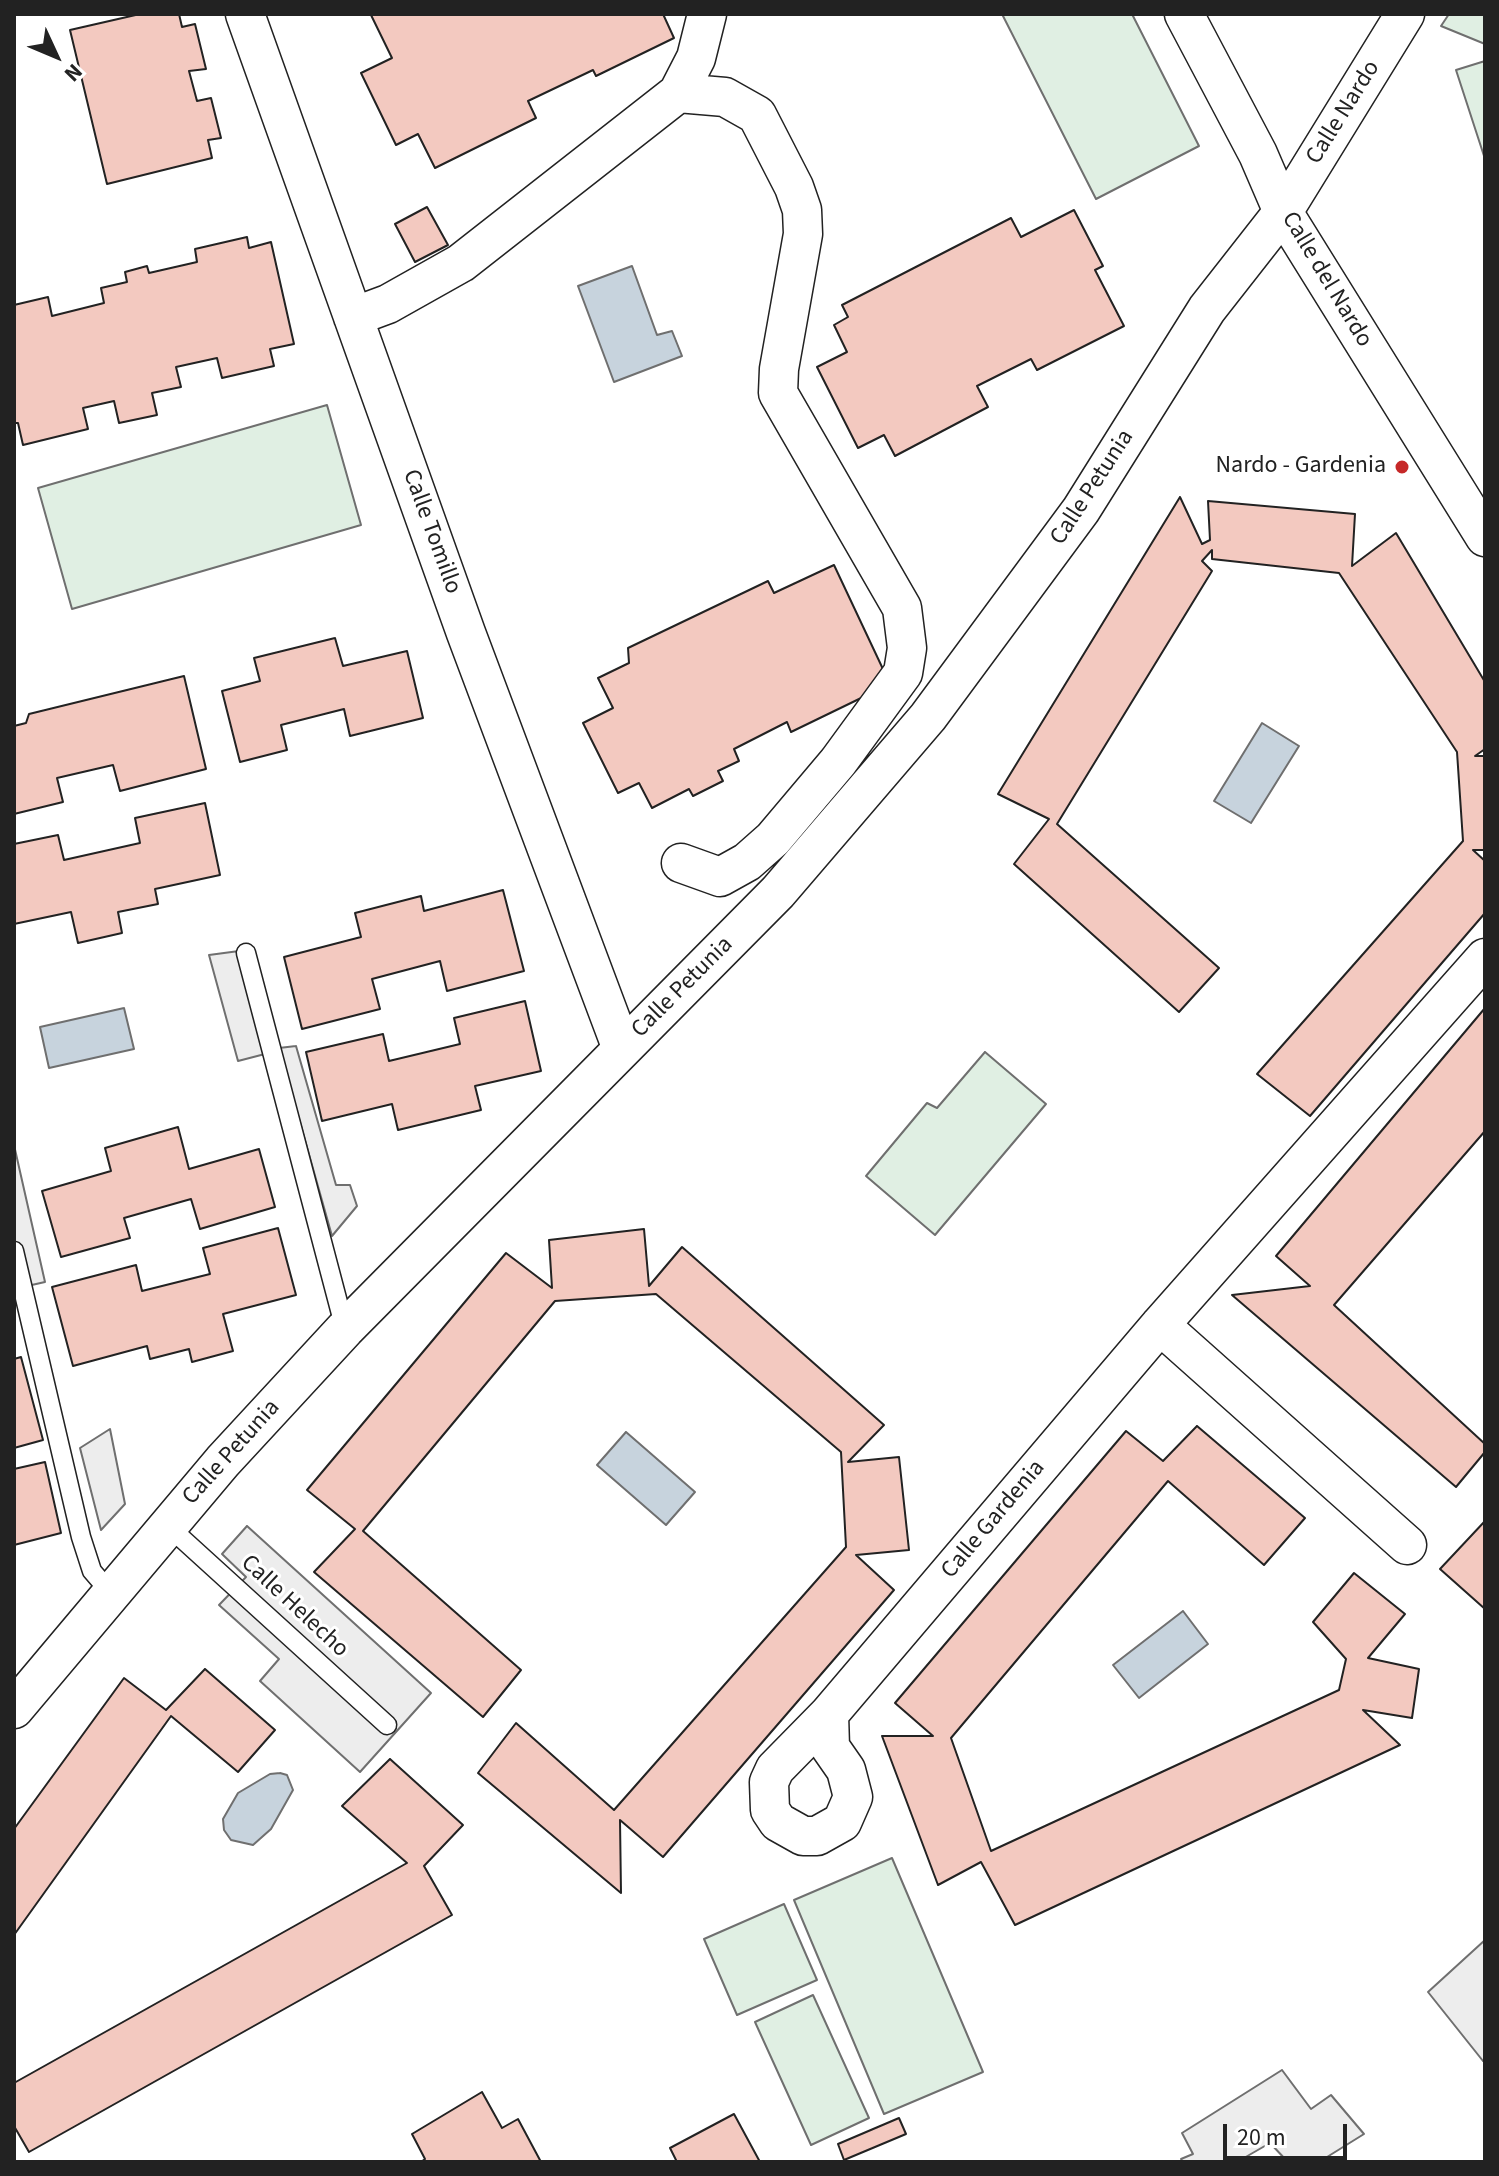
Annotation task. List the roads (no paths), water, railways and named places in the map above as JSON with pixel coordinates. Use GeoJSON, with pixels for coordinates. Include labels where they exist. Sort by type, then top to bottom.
{"type":"FeatureCollection","features":[{"type":"Feature","properties":{"kind":"street","name":"Calle Tomillo"},"geometry":{"type":"LineString","coordinates":[[245,14],[622,1049]]}},
{"type":"Feature","properties":{"kind":"street"},"geometry":{"type":"LineString","coordinates":[[353,317],[388,304],[461,263],[678,93],[696,58],[707,14]]}},
{"type":"Feature","properties":{"kind":"street","name":"Calle del Nardo"},"geometry":{"type":"LineString","coordinates":[[1184,14],[1283,212],[1485,537]]}},
{"type":"Feature","properties":{"kind":"street","name":"Calle Nardo"},"geometry":{"type":"LineString","coordinates":[[1283,212],[1405,14]]}},
{"type":"Feature","properties":{"kind":"street"},"geometry":{"type":"LineString","coordinates":[[678,93],[725,97],[757,115],[794,187],[802,210],[803,234],[779,369],[778,393],[902,608],[907,648],[903,673],[838,762],[773,839],[747,862],[720,877],[681,863]]}},
{"type":"Feature","properties":{"kind":"street","name":"Calle Petunia"},"geometry":{"type":"LineString","coordinates":[[14,1709],[167,1525],[345,1329],[778,892],[928,717],[1081,510],[1207,309],[1283,212]]}},
{"type":"Feature","properties":{"kind":"street","name":"Calle Gardenia"},"geometry":{"type":"LineString","coordinates":[[829,1714],[1160,1325],[1485,958]]}},
{"type":"Feature","properties":{"kind":"street"},"geometry":{"type":"LineString","coordinates":[[1160,1325],[1407,1545]]}},
{"type":"Feature","properties":{"kind":"lane"},"geometry":{"type":"LineString","coordinates":[[246,953],[345,1329]]}},
{"type":"Feature","properties":{"kind":"lane"},"geometry":{"type":"LineString","coordinates":[[14,1251],[81,1537],[92,1571],[110,1592]]}},
{"type":"Feature","properties":{"kind":"lane","name":"Calle Helecho"},"geometry":{"type":"LineString","coordinates":[[167,1525],[387,1725]]}},
{"type":"Feature","properties":{"kind":"place","name":"Nardo - Gardenia"},"geometry":{"type":"Point","coordinates":[1402,467]}}]}
